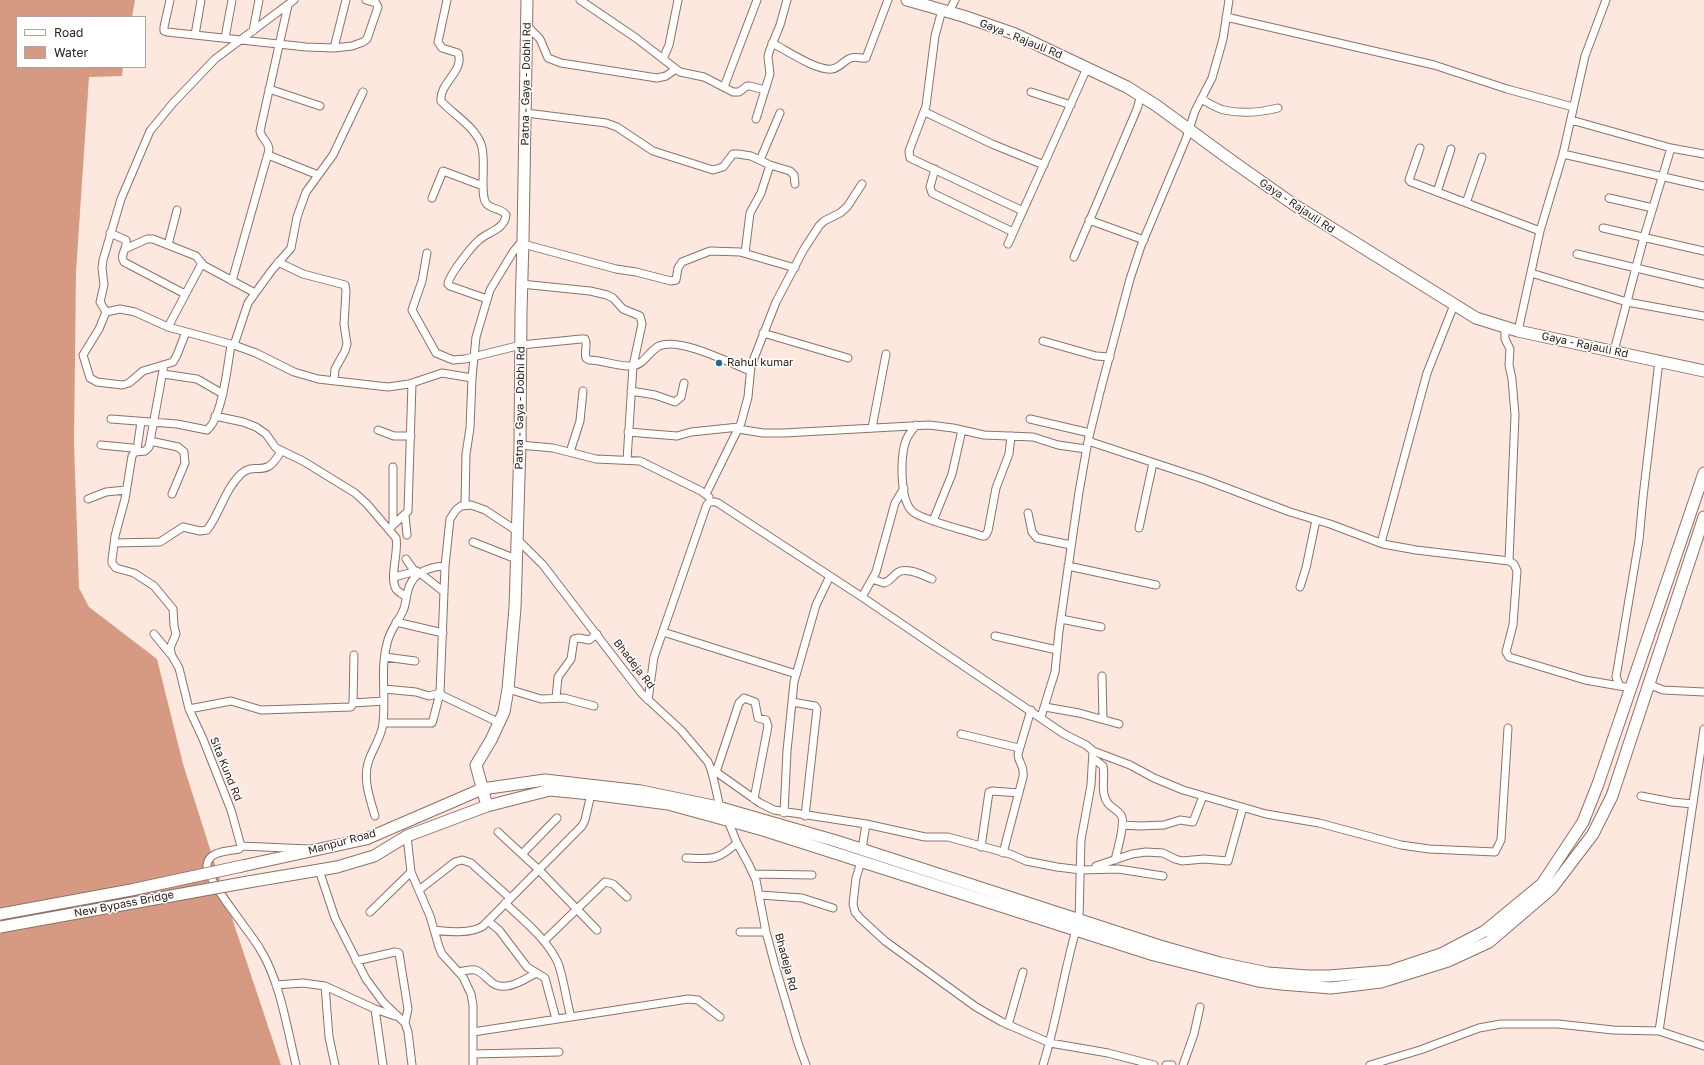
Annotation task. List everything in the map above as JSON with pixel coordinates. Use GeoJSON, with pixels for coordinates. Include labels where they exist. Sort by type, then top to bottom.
{"type":"FeatureCollection","features":[{"type":"Feature","properties":{"kind":"main road","name":"Patna - Gaya - Dobhi Rd"},"geometry":{"type":"LineString","coordinates":[[486,806],[476,765],[500,723],[504,712],[508,689],[515,608],[520,445],[521,284],[526,113],[527,0]]}},
{"type":"Feature","properties":{"kind":"main road","name":"Gaya - Rajauli Rd"},"geometry":{"type":"LineString","coordinates":[[907,0],[946,11],[1015,34],[1141,95],[1293,204],[1362,248],[1411,276],[1476,318],[1505,328],[1704,371]]}},
{"type":"Feature","properties":{"kind":"main road"},"geometry":{"type":"LineString","coordinates":[[1077,925],[1220,963],[1268,972],[1308,976],[1329,976],[1390,971],[1441,954],[1485,931],[1542,884],[1583,822],[1598,784],[1704,473]]}},
{"type":"Feature","properties":{"kind":"main road"},"geometry":{"type":"LineString","coordinates":[[1077,925],[1154,955],[1258,981],[1331,988],[1381,982],[1448,961],[1489,942],[1552,888],[1593,834],[1612,796],[1704,517]]}},
{"type":"Feature","properties":{"kind":"main road","name":"Manpur Road"},"geometry":{"type":"LineString","coordinates":[[242,866],[366,839],[482,789],[545,780],[641,791],[720,807],[862,849],[1077,925]]}},
{"type":"Feature","properties":{"kind":"main road","name":"Manpur Road"},"geometry":{"type":"LineString","coordinates":[[248,882],[319,870],[374,856],[407,836],[486,806],[550,790],[668,804],[728,820],[861,862],[1077,925]]}},
{"type":"Feature","properties":{"kind":"main road","name":"New Bypass Bridge"},"geometry":{"type":"LineString","coordinates":[[0,914],[131,890],[242,866]]}},
{"type":"Feature","properties":{"kind":"main road","name":"New Bypass Bridge"},"geometry":{"type":"LineString","coordinates":[[0,927],[248,882]]}},
{"type":"Feature","properties":{"kind":"street"},"geometry":{"type":"LineString","coordinates":[[170,0],[164,31],[279,44],[334,48],[359,44],[366,39],[378,6],[376,2],[366,0]]}},
{"type":"Feature","properties":{"kind":"street"},"geometry":{"type":"LineString","coordinates":[[195,35],[202,0]]}},
{"type":"Feature","properties":{"kind":"street"},"geometry":{"type":"LineString","coordinates":[[225,38],[232,0]]}},
{"type":"Feature","properties":{"kind":"street"},"geometry":{"type":"LineString","coordinates":[[253,31],[259,0]]}},
{"type":"Feature","properties":{"kind":"street"},"geometry":{"type":"LineString","coordinates":[[106,312],[100,302],[104,283],[102,265],[121,199],[150,131],[173,103],[215,59],[294,0]]}},
{"type":"Feature","properties":{"kind":"street"},"geometry":{"type":"LineString","coordinates":[[334,48],[346,0]]}},
{"type":"Feature","properties":{"kind":"street"},"geometry":{"type":"LineString","coordinates":[[447,0],[438,42],[442,48],[458,53],[459,56],[456,69],[442,94],[442,100],[476,134],[481,144],[483,156],[483,186],[485,202],[490,206],[504,212],[506,218],[500,227],[482,238],[474,246],[450,277],[448,284],[455,288],[487,299]]}},
{"type":"Feature","properties":{"kind":"street"},"geometry":{"type":"LineString","coordinates":[[580,0],[685,74],[704,78],[736,92],[750,86],[765,90]]}},
{"type":"Feature","properties":{"kind":"street"},"geometry":{"type":"LineString","coordinates":[[663,59],[669,45],[678,0]]}},
{"type":"Feature","properties":{"kind":"street"},"geometry":{"type":"LineString","coordinates":[[724,87],[757,0]]}},
{"type":"Feature","properties":{"kind":"street"},"geometry":{"type":"LineString","coordinates":[[756,119],[770,74],[768,57],[782,19],[786,0]]}},
{"type":"Feature","properties":{"kind":"street"},"geometry":{"type":"LineString","coordinates":[[772,43],[813,65],[827,69],[840,66],[850,58],[866,58],[888,0]]}},
{"type":"Feature","properties":{"kind":"street"},"geometry":{"type":"LineString","coordinates":[[955,0],[946,11],[935,36],[929,92],[925,112],[911,144],[909,156],[910,158],[1023,211]]}},
{"type":"Feature","properties":{"kind":"street"},"geometry":{"type":"LineString","coordinates":[[1041,717],[1054,680],[1068,566],[1086,449],[1126,290],[1144,240],[1156,214],[1201,99],[1212,78],[1223,39],[1229,0]]}},
{"type":"Feature","properties":{"kind":"street"},"geometry":{"type":"LineString","coordinates":[[1518,331],[1540,231],[1563,154],[1573,107],[1591,37],[1606,0]]}},
{"type":"Feature","properties":{"kind":"street"},"geometry":{"type":"LineString","coordinates":[[232,281],[268,155],[268,145],[260,130],[288,5]]}},
{"type":"Feature","properties":{"kind":"street"},"geometry":{"type":"LineString","coordinates":[[1226,17],[1458,71],[1507,89],[1573,107]]}},
{"type":"Feature","properties":{"kind":"street"},"geometry":{"type":"LineString","coordinates":[[527,26],[540,40],[548,58],[562,63],[656,78],[666,76],[676,69]]}},
{"type":"Feature","properties":{"kind":"street"},"geometry":{"type":"LineString","coordinates":[[1008,244],[1087,68]]}},
{"type":"Feature","properties":{"kind":"street"},"geometry":{"type":"LineString","coordinates":[[269,89],[320,106]]}},
{"type":"Feature","properties":{"kind":"street"},"geometry":{"type":"LineString","coordinates":[[111,420],[177,424],[207,430],[211,427],[222,394],[232,345],[246,308],[278,262],[291,248],[297,217],[306,192],[332,156],[363,92]]}},
{"type":"Feature","properties":{"kind":"street"},"geometry":{"type":"LineString","coordinates":[[1031,92],[1071,105]]}},
{"type":"Feature","properties":{"kind":"street"},"geometry":{"type":"LineString","coordinates":[[1074,257],[1134,116],[1141,95]]}},
{"type":"Feature","properties":{"kind":"street"},"geometry":{"type":"LineString","coordinates":[[1201,99],[1233,112],[1264,111],[1278,108]]}},
{"type":"Feature","properties":{"kind":"street"},"geometry":{"type":"LineString","coordinates":[[925,112],[992,144],[1044,165]]}},
{"type":"Feature","properties":{"kind":"street"},"geometry":{"type":"LineString","coordinates":[[526,113],[606,123],[618,128],[653,151],[713,170],[723,167],[733,154],[745,155],[790,172],[794,175],[795,184]]}},
{"type":"Feature","properties":{"kind":"street"},"geometry":{"type":"LineString","coordinates":[[760,160],[780,113]]}},
{"type":"Feature","properties":{"kind":"street"},"geometry":{"type":"LineString","coordinates":[[1571,120],[1671,148],[1704,154]]}},
{"type":"Feature","properties":{"kind":"street"},"geometry":{"type":"LineString","coordinates":[[1420,148],[1409,180],[1540,231]]}},
{"type":"Feature","properties":{"kind":"street"},"geometry":{"type":"LineString","coordinates":[[1437,192],[1451,148]]}},
{"type":"Feature","properties":{"kind":"street"},"geometry":{"type":"LineString","coordinates":[[1614,351],[1644,237],[1671,148]]}},
{"type":"Feature","properties":{"kind":"street"},"geometry":{"type":"LineString","coordinates":[[1563,154],[1704,186]]}},
{"type":"Feature","properties":{"kind":"street"},"geometry":{"type":"LineString","coordinates":[[268,155],[318,175]]}},
{"type":"Feature","properties":{"kind":"street"},"geometry":{"type":"LineString","coordinates":[[1466,202],[1482,157]]}},
{"type":"Feature","properties":{"kind":"street"},"geometry":{"type":"LineString","coordinates":[[745,253],[750,213],[761,193],[770,165]]}},
{"type":"Feature","properties":{"kind":"street"},"geometry":{"type":"LineString","coordinates":[[935,169],[930,187],[932,193],[1013,232]]}},
{"type":"Feature","properties":{"kind":"street"},"geometry":{"type":"LineString","coordinates":[[432,198],[443,171],[483,186]]}},
{"type":"Feature","properties":{"kind":"street"},"geometry":{"type":"LineString","coordinates":[[706,494],[738,428],[748,396],[750,371],[763,333],[776,302],[804,249],[819,226],[824,221],[840,213],[847,207],[862,184]]}},
{"type":"Feature","properties":{"kind":"street"},"geometry":{"type":"LineString","coordinates":[[1609,198],[1653,208]]}},
{"type":"Feature","properties":{"kind":"street"},"geometry":{"type":"LineString","coordinates":[[168,245],[177,210]]}},
{"type":"Feature","properties":{"kind":"street"},"geometry":{"type":"LineString","coordinates":[[1089,220],[1144,240]]}},
{"type":"Feature","properties":{"kind":"street"},"geometry":{"type":"LineString","coordinates":[[1603,228],[1704,251]]}},
{"type":"Feature","properties":{"kind":"street"},"geometry":{"type":"LineString","coordinates":[[110,233],[126,240],[127,246],[122,260],[124,262],[185,294]]}},
{"type":"Feature","properties":{"kind":"street"},"geometry":{"type":"LineString","coordinates":[[125,249],[151,239],[196,256],[202,264],[255,293]]}},
{"type":"Feature","properties":{"kind":"street"},"geometry":{"type":"LineString","coordinates":[[384,723],[432,723],[434,720],[440,693],[445,566],[450,518],[456,510],[465,505],[466,454],[470,428],[473,357],[476,337],[490,290],[512,252],[523,241],[616,269],[636,272],[671,281],[676,280],[680,264],[685,260],[710,251],[745,253],[756,258],[795,268]]}},
{"type":"Feature","properties":{"kind":"street"},"geometry":{"type":"LineString","coordinates":[[427,253],[422,281],[412,310],[436,353],[453,360],[473,357],[521,345],[581,338],[585,339],[585,355],[589,360],[633,366],[641,362],[659,346],[671,345],[697,349],[750,371]]}},
{"type":"Feature","properties":{"kind":"street"},"geometry":{"type":"LineString","coordinates":[[1577,254],[1655,271],[1704,284]]}},
{"type":"Feature","properties":{"kind":"street"},"geometry":{"type":"LineString","coordinates":[[278,262],[302,274],[345,285],[344,324],[347,344],[345,351],[335,369],[334,381]]}},
{"type":"Feature","properties":{"kind":"street"},"geometry":{"type":"LineString","coordinates":[[168,327],[202,264]]}},
{"type":"Feature","properties":{"kind":"street"},"geometry":{"type":"LineString","coordinates":[[1531,274],[1627,302],[1704,316]]}},
{"type":"Feature","properties":{"kind":"street"},"geometry":{"type":"LineString","coordinates":[[521,284],[558,289],[590,291],[607,295],[613,298],[623,309],[638,314],[642,320],[633,366],[627,460]]}},
{"type":"Feature","properties":{"kind":"street"},"geometry":{"type":"LineString","coordinates":[[1381,543],[1427,373],[1454,305]]}},
{"type":"Feature","properties":{"kind":"street"},"geometry":{"type":"LineString","coordinates":[[106,312],[120,309],[135,312],[168,327],[256,353],[294,372],[318,380],[378,386],[398,386],[442,373],[472,378]]}},
{"type":"Feature","properties":{"kind":"street"},"geometry":{"type":"LineString","coordinates":[[106,312],[100,329],[83,355],[87,371],[92,380],[97,382],[126,385],[132,382],[143,371],[164,365],[175,359],[186,332]]}},
{"type":"Feature","properties":{"kind":"street"},"geometry":{"type":"LineString","coordinates":[[1505,328],[1505,339],[1510,349],[1509,364],[1515,415],[1509,562]]}},
{"type":"Feature","properties":{"kind":"street"},"geometry":{"type":"LineString","coordinates":[[763,333],[848,358]]}},
{"type":"Feature","properties":{"kind":"street"},"geometry":{"type":"LineString","coordinates":[[1044,341],[1096,356],[1110,357]]}},
{"type":"Feature","properties":{"kind":"street"},"geometry":{"type":"LineString","coordinates":[[872,428],[886,354]]}},
{"type":"Feature","properties":{"kind":"street"},"geometry":{"type":"LineString","coordinates":[[1620,686],[1616,677],[1639,540],[1642,497],[1659,361]]}},
{"type":"Feature","properties":{"kind":"street"},"geometry":{"type":"LineString","coordinates":[[102,445],[148,450],[164,365]]}},
{"type":"Feature","properties":{"kind":"street"},"geometry":{"type":"LineString","coordinates":[[163,374],[197,379],[222,394]]}},
{"type":"Feature","properties":{"kind":"street"},"geometry":{"type":"LineString","coordinates":[[391,526],[405,515],[409,508],[412,383]]}},
{"type":"Feature","properties":{"kind":"street"},"geometry":{"type":"LineString","coordinates":[[631,391],[655,395],[675,402],[681,397],[684,383]]}},
{"type":"Feature","properties":{"kind":"street"},"geometry":{"type":"LineString","coordinates":[[570,452],[580,421],[583,391]]}},
{"type":"Feature","properties":{"kind":"street"},"geometry":{"type":"LineString","coordinates":[[215,416],[243,422],[256,427],[266,434],[275,447],[312,466],[360,497],[391,526]]}},
{"type":"Feature","properties":{"kind":"street"},"geometry":{"type":"LineString","coordinates":[[1030,419],[1090,434]]}},
{"type":"Feature","properties":{"kind":"street"},"geometry":{"type":"LineString","coordinates":[[141,422],[138,450],[132,456],[114,543],[112,560],[113,566],[116,568],[134,573],[149,582],[173,609],[176,634],[170,648],[172,656]]}},
{"type":"Feature","properties":{"kind":"street"},"geometry":{"type":"LineString","coordinates":[[916,425],[907,438],[902,467],[907,503],[913,511],[933,520],[982,536],[986,535],[990,524],[996,488],[1009,454],[1011,436]]}},
{"type":"Feature","properties":{"kind":"street"},"geometry":{"type":"LineString","coordinates":[[628,432],[677,436],[691,432],[738,428],[763,433],[784,433],[916,425],[938,426],[984,435],[1033,437],[1058,445],[1086,449]]}},
{"type":"Feature","properties":{"kind":"street"},"geometry":{"type":"LineString","coordinates":[[378,430],[394,436],[411,436]]}},
{"type":"Feature","properties":{"kind":"street"},"geometry":{"type":"LineString","coordinates":[[933,520],[952,474],[962,430]]}},
{"type":"Feature","properties":{"kind":"street"},"geometry":{"type":"LineString","coordinates":[[150,441],[178,447],[184,452],[185,463],[172,494]]}},
{"type":"Feature","properties":{"kind":"street"},"geometry":{"type":"LineString","coordinates":[[1088,441],[1381,543],[1416,550],[1509,562],[1514,564],[1517,572],[1513,625],[1506,652],[1509,657],[1569,676],[1631,688]]}},
{"type":"Feature","properties":{"kind":"street"},"geometry":{"type":"LineString","coordinates":[[520,445],[543,447],[570,452],[596,460],[640,461],[706,494],[713,501],[862,597],[1031,710],[1064,734],[1086,745],[1093,751],[1130,765],[1154,778],[1204,796],[1266,814],[1354,832],[1383,842],[1400,845],[1429,849],[1495,852],[1501,840],[1508,728]]}},
{"type":"Feature","properties":{"kind":"street"},"geometry":{"type":"LineString","coordinates":[[114,543],[160,542],[183,528],[200,531],[207,530],[233,484],[241,474],[249,469],[264,469],[270,466],[281,451]]}},
{"type":"Feature","properties":{"kind":"street"},"geometry":{"type":"LineString","coordinates":[[1140,528],[1153,463]]}},
{"type":"Feature","properties":{"kind":"street"},"geometry":{"type":"LineString","coordinates":[[393,467],[391,526],[396,542],[394,577],[396,589],[406,597]]}},
{"type":"Feature","properties":{"kind":"street"},"geometry":{"type":"LineString","coordinates":[[862,597],[872,579],[882,552],[895,503],[904,488]]}},
{"type":"Feature","properties":{"kind":"street"},"geometry":{"type":"LineString","coordinates":[[88,499],[106,492],[126,490]]}},
{"type":"Feature","properties":{"kind":"street"},"geometry":{"type":"LineString","coordinates":[[648,700],[652,665],[706,507],[708,503],[713,501]]}},
{"type":"Feature","properties":{"kind":"street","name":"Bhadeja Rd"},"geometry":{"type":"LineString","coordinates":[[465,505],[471,505],[485,510],[517,535],[543,565],[638,689],[688,738],[708,762],[713,770],[715,790],[720,807]]}},
{"type":"Feature","properties":{"kind":"street"},"geometry":{"type":"LineString","coordinates":[[1028,513],[1032,532],[1037,538],[1071,545]]}},
{"type":"Feature","properties":{"kind":"street"},"geometry":{"type":"LineString","coordinates":[[405,515],[407,534]]}},
{"type":"Feature","properties":{"kind":"street"},"geometry":{"type":"LineString","coordinates":[[1300,587],[1306,568],[1316,520]]}},
{"type":"Feature","properties":{"kind":"street"},"geometry":{"type":"LineString","coordinates":[[473,542],[516,558]]}},
{"type":"Feature","properties":{"kind":"street"},"geometry":{"type":"LineString","coordinates":[[406,558],[444,592]]}},
{"type":"Feature","properties":{"kind":"street"},"geometry":{"type":"LineString","coordinates":[[394,577],[420,571],[432,566],[445,566]]}},
{"type":"Feature","properties":{"kind":"street"},"geometry":{"type":"LineString","coordinates":[[1068,566],[1156,585]]}},
{"type":"Feature","properties":{"kind":"street"},"geometry":{"type":"LineString","coordinates":[[872,579],[884,583],[891,580],[897,572],[904,570],[932,578]]}},
{"type":"Feature","properties":{"kind":"street"},"geometry":{"type":"LineString","coordinates":[[375,816],[368,790],[366,768],[383,729],[384,723],[386,644],[403,611],[411,582],[420,571]]}},
{"type":"Feature","properties":{"kind":"street"},"geometry":{"type":"LineString","coordinates":[[784,813],[787,751],[796,674],[816,605],[830,576]]}},
{"type":"Feature","properties":{"kind":"street"},"geometry":{"type":"LineString","coordinates":[[1061,619],[1101,627]]}},
{"type":"Feature","properties":{"kind":"street"},"geometry":{"type":"LineString","coordinates":[[396,622],[443,633]]}},
{"type":"Feature","properties":{"kind":"street"},"geometry":{"type":"LineString","coordinates":[[663,632],[796,674]]}},
{"type":"Feature","properties":{"kind":"street","name":"Sita Kund Rd"},"geometry":{"type":"LineString","coordinates":[[154,634],[172,656],[178,668],[188,709],[203,739],[231,810],[241,846]]}},
{"type":"Feature","properties":{"kind":"street"},"geometry":{"type":"LineString","coordinates":[[556,698],[558,677],[571,659],[574,639],[579,638],[589,640],[597,634]]}},
{"type":"Feature","properties":{"kind":"street"},"geometry":{"type":"LineString","coordinates":[[994,636],[1057,650]]}},
{"type":"Feature","properties":{"kind":"street"},"geometry":{"type":"LineString","coordinates":[[188,709],[231,702],[261,710],[348,708],[353,706],[354,655]]}},
{"type":"Feature","properties":{"kind":"street"},"geometry":{"type":"LineString","coordinates":[[385,657],[415,661]]}},
{"type":"Feature","properties":{"kind":"street"},"geometry":{"type":"LineString","coordinates":[[1102,676],[1104,719]]}},
{"type":"Feature","properties":{"kind":"street"},"geometry":{"type":"LineString","coordinates":[[1648,684],[1664,690],[1704,692]]}},
{"type":"Feature","properties":{"kind":"street"},"geometry":{"type":"LineString","coordinates":[[384,689],[408,691],[429,696],[440,693]]}},
{"type":"Feature","properties":{"kind":"street"},"geometry":{"type":"LineString","coordinates":[[508,689],[541,699],[564,698],[594,706]]}},
{"type":"Feature","properties":{"kind":"street"},"geometry":{"type":"LineString","coordinates":[[440,693],[443,696],[500,723]]}},
{"type":"Feature","properties":{"kind":"street"},"geometry":{"type":"LineString","coordinates":[[754,799],[768,726],[766,720],[758,718],[755,702],[744,698],[739,703],[713,770],[754,799],[767,807],[784,813],[866,824],[918,836],[948,838],[1033,863],[1081,870],[1118,869],[1163,876]]}},
{"type":"Feature","properties":{"kind":"street"},"geometry":{"type":"LineString","coordinates":[[353,703],[384,701]]}},
{"type":"Feature","properties":{"kind":"street"},"geometry":{"type":"LineString","coordinates":[[792,702],[815,706],[817,709],[805,816]]}},
{"type":"Feature","properties":{"kind":"street"},"geometry":{"type":"LineString","coordinates":[[1045,707],[1067,710],[1119,724]]}},
{"type":"Feature","properties":{"kind":"street"},"geometry":{"type":"LineString","coordinates":[[1003,853],[1024,769],[1018,758],[1019,748],[1031,710]]}},
{"type":"Feature","properties":{"kind":"street"},"geometry":{"type":"LineString","coordinates":[[1659,1031],[1704,729]]}},
{"type":"Feature","properties":{"kind":"street"},"geometry":{"type":"LineString","coordinates":[[961,734],[1019,748]]}},
{"type":"Feature","properties":{"kind":"street"},"geometry":{"type":"LineString","coordinates":[[1043,1065],[1050,1043],[1069,953],[1077,925],[1082,833],[1090,789],[1093,751]]}},
{"type":"Feature","properties":{"kind":"street"},"geometry":{"type":"LineString","coordinates":[[1093,758],[1103,766],[1103,788],[1106,800],[1113,809],[1121,815],[1122,825],[1115,860]]}},
{"type":"Feature","properties":{"kind":"street"},"geometry":{"type":"LineString","coordinates":[[981,847],[989,792],[1019,793]]}},
{"type":"Feature","properties":{"kind":"street"},"geometry":{"type":"LineString","coordinates":[[434,930],[446,932],[475,930],[488,921],[585,822],[590,794]]}},
{"type":"Feature","properties":{"kind":"street"},"geometry":{"type":"LineString","coordinates":[[1122,825],[1164,825],[1180,820],[1193,822],[1204,796]]}},
{"type":"Feature","properties":{"kind":"street"},"geometry":{"type":"LineString","coordinates":[[1641,796],[1683,804],[1693,804]]}},
{"type":"Feature","properties":{"kind":"street"},"geometry":{"type":"LineString","coordinates":[[1092,869],[1140,852],[1163,853],[1182,861],[1204,859],[1228,861],[1243,807]]}},
{"type":"Feature","properties":{"kind":"street"},"geometry":{"type":"LineString","coordinates":[[522,854],[557,818]]}},
{"type":"Feature","properties":{"kind":"street","name":"Bhadeja Rd"},"geometry":{"type":"LineString","coordinates":[[728,820],[737,843],[754,874],[760,895],[766,932],[798,1043],[806,1065]]}},
{"type":"Feature","properties":{"kind":"street"},"geometry":{"type":"LineString","coordinates":[[862,849],[866,824]]}},
{"type":"Feature","properties":{"kind":"street"},"geometry":{"type":"LineString","coordinates":[[498,832],[539,870],[597,930]]}},
{"type":"Feature","properties":{"kind":"street"},"geometry":{"type":"LineString","coordinates":[[407,836],[411,872],[442,954],[459,972],[471,994],[473,1065]]}},
{"type":"Feature","properties":{"kind":"street"},"geometry":{"type":"LineString","coordinates":[[686,858],[716,857],[726,853],[737,843]]}},
{"type":"Feature","properties":{"kind":"street"},"geometry":{"type":"LineString","coordinates":[[296,1065],[276,985],[261,950],[232,910],[208,871],[207,863],[211,856],[215,854],[240,849],[241,846],[318,849]]}},
{"type":"Feature","properties":{"kind":"street"},"geometry":{"type":"LineString","coordinates":[[419,890],[456,862],[462,860],[471,863],[544,941],[558,964],[571,1017]]}},
{"type":"Feature","properties":{"kind":"street"},"geometry":{"type":"LineString","coordinates":[[861,862],[856,878],[853,904],[855,912],[885,941],[976,1007],[1008,1025],[1050,1043],[1108,1053],[1154,1065]]}},
{"type":"Feature","properties":{"kind":"street"},"geometry":{"type":"LineString","coordinates":[[319,870],[335,918],[366,979],[379,998],[403,1020],[409,1038],[412,1065]]}},
{"type":"Feature","properties":{"kind":"street"},"geometry":{"type":"LineString","coordinates":[[370,912],[411,872]]}},
{"type":"Feature","properties":{"kind":"street"},"geometry":{"type":"LineString","coordinates":[[754,874],[812,875]]}},
{"type":"Feature","properties":{"kind":"street"},"geometry":{"type":"LineString","coordinates":[[544,941],[605,882],[613,884],[627,897]]}},
{"type":"Feature","properties":{"kind":"street"},"geometry":{"type":"LineString","coordinates":[[760,895],[802,898],[832,908]]}},
{"type":"Feature","properties":{"kind":"street"},"geometry":{"type":"LineString","coordinates":[[488,921],[499,930],[527,967],[545,978],[556,1019]]}},
{"type":"Feature","properties":{"kind":"street"},"geometry":{"type":"LineString","coordinates":[[740,932],[766,932]]}},
{"type":"Feature","properties":{"kind":"street"},"geometry":{"type":"LineString","coordinates":[[356,961],[395,952],[399,953],[408,1009],[403,1020]]}},
{"type":"Feature","properties":{"kind":"street"},"geometry":{"type":"LineString","coordinates":[[459,972],[473,969],[477,970],[489,981],[503,986],[512,985],[536,973]]}},
{"type":"Feature","properties":{"kind":"street"},"geometry":{"type":"LineString","coordinates":[[1008,1025],[1023,972]]}},
{"type":"Feature","properties":{"kind":"street"},"geometry":{"type":"LineString","coordinates":[[276,985],[302,983],[325,986],[403,1020]]}},
{"type":"Feature","properties":{"kind":"street"},"geometry":{"type":"LineString","coordinates":[[325,986],[329,1037],[335,1065]]}},
{"type":"Feature","properties":{"kind":"street"},"geometry":{"type":"LineString","coordinates":[[473,1032],[692,999],[698,1000],[720,1017]]}},
{"type":"Feature","properties":{"kind":"street"},"geometry":{"type":"LineString","coordinates":[[1182,1065],[1194,1034],[1200,1007]]}},
{"type":"Feature","properties":{"kind":"street"},"geometry":{"type":"LineString","coordinates":[[375,1009],[383,1065]]}},
{"type":"Feature","properties":{"kind":"street"},"geometry":{"type":"LineString","coordinates":[[1370,1065],[1420,1050],[1467,1032],[1489,1026],[1513,1024],[1558,1024],[1613,1030],[1659,1031],[1704,1046]]}},
{"type":"Feature","properties":{"kind":"street"},"geometry":{"type":"LineString","coordinates":[[473,1054],[559,1052]]}},
{"type":"Feature","properties":{"kind":"street"},"geometry":{"type":"LineString","coordinates":[[1166,1065],[1172,1065]]}},
{"type":"Feature","properties":{"kind":"water"},"geometry":{"type":"Polygon","coordinates":[[[0,0],[135,0],[132,16],[16,16],[16,68],[123,68],[122,76],[89,77],[76,272],[74,443],[79,588],[89,607],[157,659],[183,764],[281,1065],[0,1065],[0,0]]]}},
{"type":"Feature","properties":{"kind":"place","name":"Rahul kumar"},"geometry":{"type":"Point","coordinates":[719,363]}}]}
